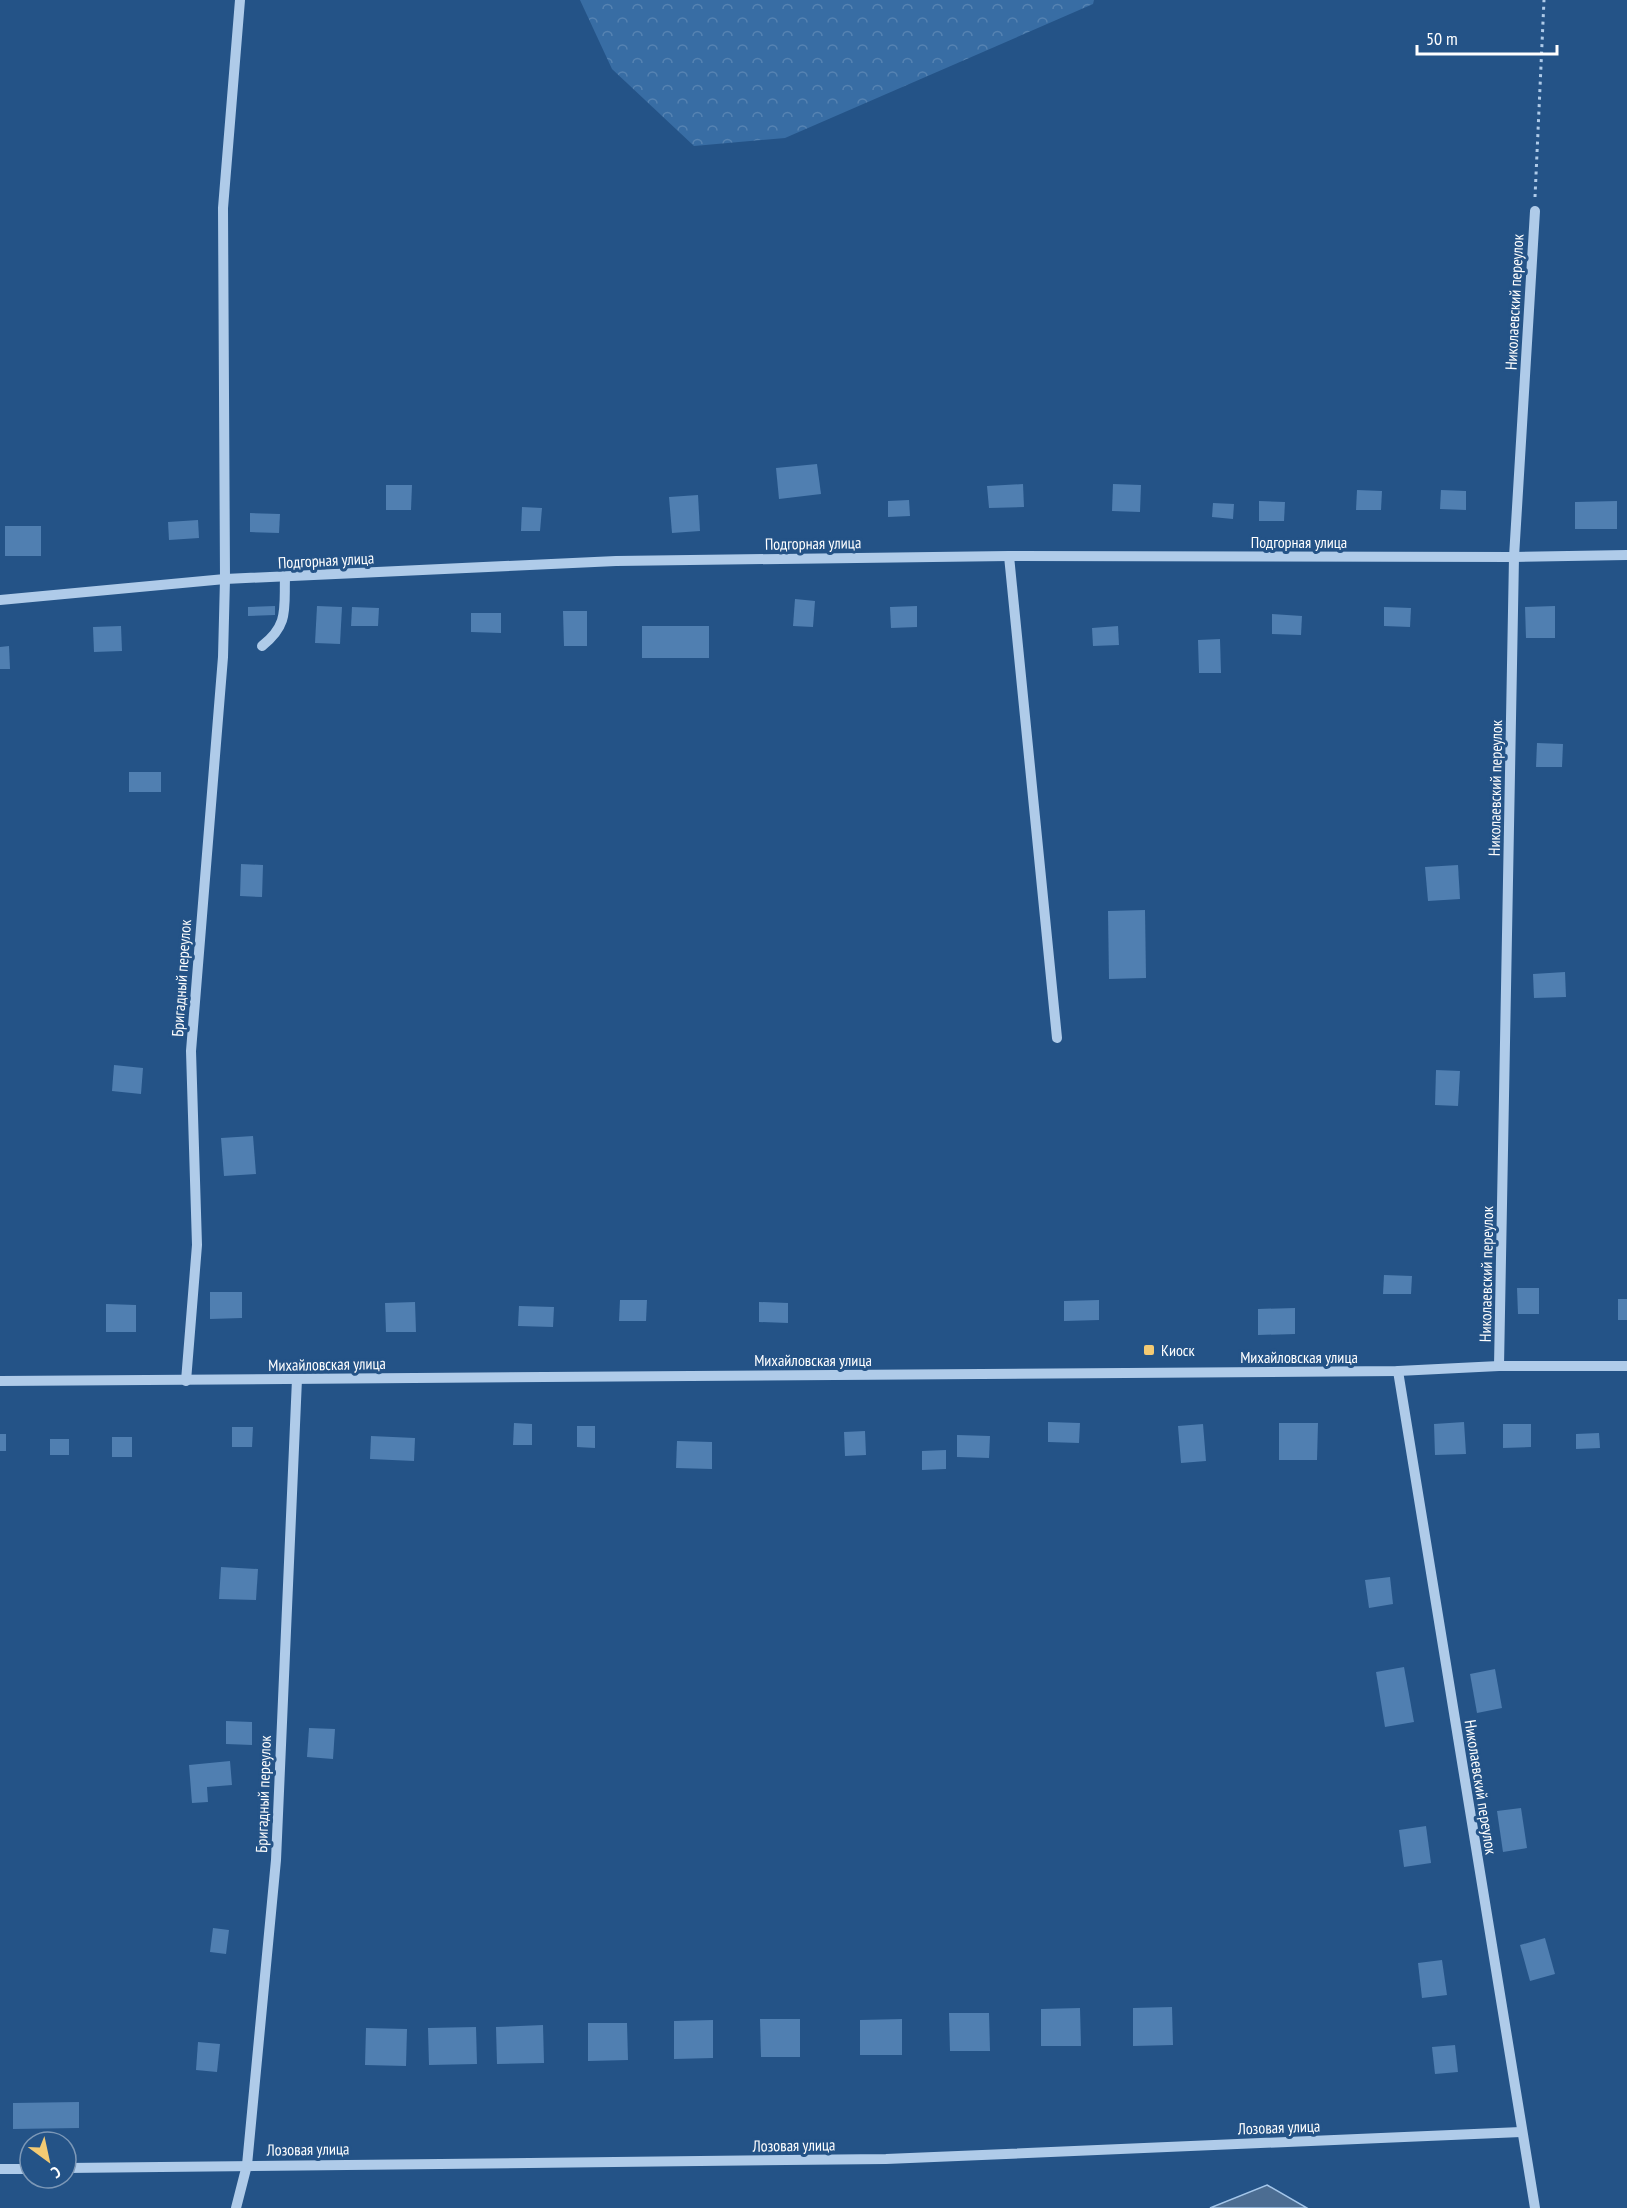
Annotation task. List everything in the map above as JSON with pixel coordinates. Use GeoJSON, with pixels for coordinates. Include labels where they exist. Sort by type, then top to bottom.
{"type":"FeatureCollection","features":[{"type":"Feature","properties":{"kind":"street","name":"Бригадный переулок"},"geometry":{"type":"LineString","coordinates":[[186,1381],[197,1245],[191,1051],[223,657],[225,579],[223,208],[240,0]]}},
{"type":"Feature","properties":{"kind":"street","name":"Николаевский переулок"},"geometry":{"type":"LineString","coordinates":[[1499,1366],[1514,557],[1534,211]]}},
{"type":"Feature","properties":{"kind":"street","name":"Подгорная улица"},"geometry":{"type":"LineString","coordinates":[[0,600],[225,579],[616,561],[1009,556],[1514,557],[1627,555]]}},
{"type":"Feature","properties":{"kind":"street"},"geometry":{"type":"LineString","coordinates":[[1009,556],[1057,1038]]}},
{"type":"Feature","properties":{"kind":"street"},"geometry":{"type":"LineString","coordinates":[[262,646],[276,634],[283,624],[285,577]]}},
{"type":"Feature","properties":{"kind":"street","name":"Михайловская улица"},"geometry":{"type":"LineString","coordinates":[[0,1381],[1398,1371],[1499,1366],[1627,1366]]}},
{"type":"Feature","properties":{"kind":"street","name":"Николаевский переулок"},"geometry":{"type":"LineString","coordinates":[[1398,1371],[1535,2208]]}},
{"type":"Feature","properties":{"kind":"street","name":"Бригадный переулок"},"geometry":{"type":"LineString","coordinates":[[236,2208],[248,2165],[276,1860],[297,1379]]}},
{"type":"Feature","properties":{"kind":"street","name":"Лозовая улица"},"geometry":{"type":"LineString","coordinates":[[78,2168],[886,2159],[1521,2132]]}},
{"type":"Feature","properties":{"kind":"street"},"geometry":{"type":"LineString","coordinates":[[0,2169],[18,2169]]}},
{"type":"Feature","properties":{"kind":"path"},"geometry":{"type":"LineString","coordinates":[[1534,211],[1544,0]]}},
{"type":"Feature","properties":{"kind":"green space"},"geometry":{"type":"Polygon","coordinates":[[[580,0],[1094,0],[1093,4],[785,138],[694,146],[612,69],[580,0]]]}},
{"type":"Feature","properties":{"kind":"shaded area"},"geometry":{"type":"Polygon","coordinates":[[[1267,2185],[1307,2208],[1210,2208],[1267,2185]]]}},
{"type":"Feature","properties":{"kind":"building"},"geometry":{"type":"Polygon","coordinates":[[[817,464],[821,494],[779,499],[776,468],[817,464]]]}},
{"type":"Feature","properties":{"kind":"building"},"geometry":{"type":"Polygon","coordinates":[[[1023,484],[1024,507],[989,508],[987,486],[1023,484]]]}},
{"type":"Feature","properties":{"kind":"building"},"geometry":{"type":"Polygon","coordinates":[[[1113,484],[1141,485],[1140,512],[1112,511],[1113,484]]]}},
{"type":"Feature","properties":{"kind":"building"},"geometry":{"type":"Polygon","coordinates":[[[386,485],[412,485],[411,510],[386,510],[386,485]]]}},
{"type":"Feature","properties":{"kind":"building"},"geometry":{"type":"Polygon","coordinates":[[[1357,490],[1382,491],[1381,510],[1356,510],[1357,490]]]}},
{"type":"Feature","properties":{"kind":"building"},"geometry":{"type":"Polygon","coordinates":[[[1441,490],[1466,491],[1466,510],[1440,509],[1441,490]]]}},
{"type":"Feature","properties":{"kind":"building"},"geometry":{"type":"Polygon","coordinates":[[[698,495],[700,531],[672,533],[669,497],[698,495]]]}},
{"type":"Feature","properties":{"kind":"building"},"geometry":{"type":"Polygon","coordinates":[[[909,500],[910,516],[888,517],[888,501],[909,500]]]}},
{"type":"Feature","properties":{"kind":"building"},"geometry":{"type":"Polygon","coordinates":[[[1259,501],[1285,502],[1284,521],[1259,521],[1259,501]]]}},
{"type":"Feature","properties":{"kind":"building"},"geometry":{"type":"Polygon","coordinates":[[[1617,501],[1617,529],[1575,529],[1575,502],[1617,501]]]}},
{"type":"Feature","properties":{"kind":"building"},"geometry":{"type":"Polygon","coordinates":[[[1213,503],[1234,504],[1233,519],[1212,517],[1213,503]]]}},
{"type":"Feature","properties":{"kind":"building"},"geometry":{"type":"Polygon","coordinates":[[[522,507],[542,508],[540,531],[521,531],[522,507]]]}},
{"type":"Feature","properties":{"kind":"building"},"geometry":{"type":"Polygon","coordinates":[[[250,513],[280,514],[279,533],[250,532],[250,513]]]}},
{"type":"Feature","properties":{"kind":"building"},"geometry":{"type":"Polygon","coordinates":[[[198,520],[199,538],[169,540],[168,522],[198,520]]]}},
{"type":"Feature","properties":{"kind":"building"},"geometry":{"type":"Polygon","coordinates":[[[5,526],[41,526],[41,556],[5,556],[5,526]]]}},
{"type":"Feature","properties":{"kind":"building"},"geometry":{"type":"Polygon","coordinates":[[[795,599],[815,601],[813,627],[793,626],[795,599]]]}},
{"type":"Feature","properties":{"kind":"building"},"geometry":{"type":"Polygon","coordinates":[[[275,606],[275,615],[248,616],[248,607],[275,606]]]}},
{"type":"Feature","properties":{"kind":"building"},"geometry":{"type":"Polygon","coordinates":[[[317,606],[342,607],[340,644],[315,643],[317,606]]]}},
{"type":"Feature","properties":{"kind":"building"},"geometry":{"type":"Polygon","coordinates":[[[917,606],[917,627],[891,628],[890,607],[917,606]]]}},
{"type":"Feature","properties":{"kind":"building"},"geometry":{"type":"Polygon","coordinates":[[[1555,606],[1555,638],[1526,638],[1525,607],[1555,606]]]}},
{"type":"Feature","properties":{"kind":"building"},"geometry":{"type":"Polygon","coordinates":[[[352,607],[379,608],[378,626],[351,626],[352,607]]]}},
{"type":"Feature","properties":{"kind":"building"},"geometry":{"type":"Polygon","coordinates":[[[1384,607],[1411,608],[1410,627],[1384,626],[1384,607]]]}},
{"type":"Feature","properties":{"kind":"building"},"geometry":{"type":"Polygon","coordinates":[[[563,611],[587,611],[587,646],[564,646],[563,611]]]}},
{"type":"Feature","properties":{"kind":"building"},"geometry":{"type":"Polygon","coordinates":[[[471,613],[501,613],[501,633],[471,632],[471,613]]]}},
{"type":"Feature","properties":{"kind":"building"},"geometry":{"type":"Polygon","coordinates":[[[1272,614],[1302,616],[1301,635],[1272,634],[1272,614]]]}},
{"type":"Feature","properties":{"kind":"building"},"geometry":{"type":"Polygon","coordinates":[[[121,626],[122,651],[94,652],[93,627],[121,626]]]}},
{"type":"Feature","properties":{"kind":"building"},"geometry":{"type":"Polygon","coordinates":[[[642,626],[709,626],[709,658],[642,658],[642,626]]]}},
{"type":"Feature","properties":{"kind":"building"},"geometry":{"type":"Polygon","coordinates":[[[1118,626],[1119,645],[1093,646],[1092,628],[1118,626]]]}},
{"type":"Feature","properties":{"kind":"building"},"geometry":{"type":"Polygon","coordinates":[[[1220,639],[1221,673],[1199,673],[1198,640],[1220,639]]]}},
{"type":"Feature","properties":{"kind":"building"},"geometry":{"type":"Polygon","coordinates":[[[9,646],[10,669],[0,669],[0,647],[9,646]]]}},
{"type":"Feature","properties":{"kind":"building"},"geometry":{"type":"Polygon","coordinates":[[[1537,743],[1563,744],[1562,767],[1536,767],[1537,743]]]}},
{"type":"Feature","properties":{"kind":"building"},"geometry":{"type":"Polygon","coordinates":[[[129,772],[161,772],[161,792],[129,792],[129,772]]]}},
{"type":"Feature","properties":{"kind":"building"},"geometry":{"type":"Polygon","coordinates":[[[241,864],[263,865],[262,897],[240,896],[241,864]]]}},
{"type":"Feature","properties":{"kind":"building"},"geometry":{"type":"Polygon","coordinates":[[[1458,865],[1460,899],[1428,901],[1425,867],[1458,865]]]}},
{"type":"Feature","properties":{"kind":"building"},"geometry":{"type":"Polygon","coordinates":[[[1145,910],[1146,978],[1109,979],[1108,911],[1145,910]]]}},
{"type":"Feature","properties":{"kind":"building"},"geometry":{"type":"Polygon","coordinates":[[[1565,972],[1566,997],[1534,998],[1533,974],[1565,972]]]}},
{"type":"Feature","properties":{"kind":"building"},"geometry":{"type":"Polygon","coordinates":[[[114,1065],[143,1068],[141,1094],[112,1091],[114,1065]]]}},
{"type":"Feature","properties":{"kind":"building"},"geometry":{"type":"Polygon","coordinates":[[[1436,1070],[1460,1071],[1458,1106],[1435,1105],[1436,1070]]]}},
{"type":"Feature","properties":{"kind":"building"},"geometry":{"type":"Polygon","coordinates":[[[253,1136],[256,1174],[224,1176],[221,1138],[253,1136]]]}},
{"type":"Feature","properties":{"kind":"building"},"geometry":{"type":"Polygon","coordinates":[[[1384,1275],[1412,1276],[1411,1294],[1383,1294],[1384,1275]]]}},
{"type":"Feature","properties":{"kind":"building"},"geometry":{"type":"Polygon","coordinates":[[[1517,1288],[1539,1288],[1539,1314],[1518,1314],[1517,1288]]]}},
{"type":"Feature","properties":{"kind":"building"},"geometry":{"type":"Polygon","coordinates":[[[210,1292],[242,1292],[242,1318],[210,1319],[210,1292]]]}},
{"type":"Feature","properties":{"kind":"building"},"geometry":{"type":"Polygon","coordinates":[[[1618,1299],[1627,1299],[1627,1320],[1618,1320],[1618,1299]]]}},
{"type":"Feature","properties":{"kind":"building"},"geometry":{"type":"Polygon","coordinates":[[[620,1300],[647,1300],[646,1321],[619,1321],[620,1300]]]}},
{"type":"Feature","properties":{"kind":"building"},"geometry":{"type":"Polygon","coordinates":[[[1099,1300],[1099,1320],[1064,1321],[1064,1301],[1099,1300]]]}},
{"type":"Feature","properties":{"kind":"building"},"geometry":{"type":"Polygon","coordinates":[[[415,1302],[416,1332],[386,1332],[385,1303],[415,1302]]]}},
{"type":"Feature","properties":{"kind":"building"},"geometry":{"type":"Polygon","coordinates":[[[759,1302],[788,1303],[788,1323],[759,1322],[759,1302]]]}},
{"type":"Feature","properties":{"kind":"building"},"geometry":{"type":"Polygon","coordinates":[[[106,1304],[136,1305],[136,1332],[106,1332],[106,1304]]]}},
{"type":"Feature","properties":{"kind":"building"},"geometry":{"type":"Polygon","coordinates":[[[519,1306],[554,1307],[553,1327],[518,1326],[519,1306]]]}},
{"type":"Feature","properties":{"kind":"building"},"geometry":{"type":"Polygon","coordinates":[[[1295,1308],[1295,1334],[1258,1335],[1258,1309],[1295,1308]]]}},
{"type":"Feature","properties":{"kind":"building"},"geometry":{"type":"Polygon","coordinates":[[[1048,1422],[1080,1423],[1079,1443],[1048,1442],[1048,1422]]]}},
{"type":"Feature","properties":{"kind":"building"},"geometry":{"type":"Polygon","coordinates":[[[1464,1422],[1466,1454],[1435,1455],[1434,1424],[1464,1422]]]}},
{"type":"Feature","properties":{"kind":"building"},"geometry":{"type":"Polygon","coordinates":[[[514,1423],[532,1424],[532,1445],[513,1445],[514,1423]]]}},
{"type":"Feature","properties":{"kind":"building"},"geometry":{"type":"Polygon","coordinates":[[[1279,1423],[1318,1423],[1317,1460],[1279,1460],[1279,1423]]]}},
{"type":"Feature","properties":{"kind":"building"},"geometry":{"type":"Polygon","coordinates":[[[1203,1424],[1206,1461],[1181,1463],[1178,1426],[1203,1424]]]}},
{"type":"Feature","properties":{"kind":"building"},"geometry":{"type":"Polygon","coordinates":[[[1503,1424],[1531,1424],[1531,1447],[1503,1448],[1503,1424]]]}},
{"type":"Feature","properties":{"kind":"building"},"geometry":{"type":"Polygon","coordinates":[[[577,1426],[595,1426],[595,1448],[577,1447],[577,1426]]]}},
{"type":"Feature","properties":{"kind":"building"},"geometry":{"type":"Polygon","coordinates":[[[232,1427],[253,1427],[252,1447],[232,1447],[232,1427]]]}},
{"type":"Feature","properties":{"kind":"building"},"geometry":{"type":"Polygon","coordinates":[[[865,1431],[866,1455],[845,1456],[844,1432],[865,1431]]]}},
{"type":"Feature","properties":{"kind":"building"},"geometry":{"type":"Polygon","coordinates":[[[1599,1433],[1600,1448],[1576,1449],[1576,1434],[1599,1433]]]}},
{"type":"Feature","properties":{"kind":"building"},"geometry":{"type":"Polygon","coordinates":[[[0,1434],[6,1434],[6,1451],[0,1451],[0,1434]]]}},
{"type":"Feature","properties":{"kind":"building"},"geometry":{"type":"Polygon","coordinates":[[[957,1435],[990,1436],[989,1458],[957,1457],[957,1435]]]}},
{"type":"Feature","properties":{"kind":"building"},"geometry":{"type":"Polygon","coordinates":[[[371,1436],[415,1438],[414,1461],[370,1459],[371,1436]]]}},
{"type":"Feature","properties":{"kind":"building"},"geometry":{"type":"Polygon","coordinates":[[[112,1437],[132,1437],[132,1457],[112,1457],[112,1437]]]}},
{"type":"Feature","properties":{"kind":"building"},"geometry":{"type":"Polygon","coordinates":[[[50,1439],[69,1439],[69,1455],[50,1455],[50,1439]]]}},
{"type":"Feature","properties":{"kind":"building"},"geometry":{"type":"Polygon","coordinates":[[[677,1441],[712,1442],[712,1469],[676,1468],[677,1441]]]}},
{"type":"Feature","properties":{"kind":"building"},"geometry":{"type":"Polygon","coordinates":[[[946,1450],[946,1469],[922,1470],[922,1451],[946,1450]]]}},
{"type":"Feature","properties":{"kind":"building"},"geometry":{"type":"Polygon","coordinates":[[[221,1567],[258,1569],[256,1600],[219,1599],[221,1567]]]}},
{"type":"Feature","properties":{"kind":"building"},"geometry":{"type":"Polygon","coordinates":[[[1390,1577],[1393,1604],[1369,1608],[1365,1580],[1390,1577]]]}},
{"type":"Feature","properties":{"kind":"building"},"geometry":{"type":"Polygon","coordinates":[[[1404,1667],[1414,1722],[1385,1727],[1376,1672],[1404,1667]]]}},
{"type":"Feature","properties":{"kind":"building"},"geometry":{"type":"Polygon","coordinates":[[[1495,1669],[1502,1708],[1477,1713],[1470,1674],[1495,1669]]]}},
{"type":"Feature","properties":{"kind":"building"},"geometry":{"type":"Polygon","coordinates":[[[226,1721],[252,1722],[252,1745],[226,1744],[226,1721]]]}},
{"type":"Feature","properties":{"kind":"building"},"geometry":{"type":"Polygon","coordinates":[[[309,1728],[335,1729],[333,1759],[307,1757],[309,1728]]]}},
{"type":"Feature","properties":{"kind":"building"},"geometry":{"type":"Polygon","coordinates":[[[230,1761],[232,1785],[207,1787],[208,1802],[192,1803],[189,1765],[230,1761]]]}},
{"type":"Feature","properties":{"kind":"building"},"geometry":{"type":"Polygon","coordinates":[[[1521,1808],[1527,1848],[1503,1852],[1497,1811],[1521,1808]]]}},
{"type":"Feature","properties":{"kind":"building"},"geometry":{"type":"Polygon","coordinates":[[[1426,1826],[1431,1863],[1404,1867],[1399,1830],[1426,1826]]]}},
{"type":"Feature","properties":{"kind":"building"},"geometry":{"type":"Polygon","coordinates":[[[213,1928],[229,1930],[226,1954],[210,1952],[213,1928]]]}},
{"type":"Feature","properties":{"kind":"building"},"geometry":{"type":"Polygon","coordinates":[[[1545,1938],[1555,1974],[1530,1981],[1520,1945],[1545,1938]]]}},
{"type":"Feature","properties":{"kind":"building"},"geometry":{"type":"Polygon","coordinates":[[[1442,1960],[1447,1995],[1422,1998],[1418,1963],[1442,1960]]]}},
{"type":"Feature","properties":{"kind":"building"},"geometry":{"type":"Polygon","coordinates":[[[1172,2007],[1173,2045],[1133,2046],[1133,2008],[1172,2007]]]}},
{"type":"Feature","properties":{"kind":"building"},"geometry":{"type":"Polygon","coordinates":[[[1080,2008],[1081,2046],[1041,2046],[1041,2009],[1080,2008]]]}},
{"type":"Feature","properties":{"kind":"building"},"geometry":{"type":"Polygon","coordinates":[[[949,2013],[989,2013],[990,2051],[950,2051],[949,2013]]]}},
{"type":"Feature","properties":{"kind":"building"},"geometry":{"type":"Polygon","coordinates":[[[760,2019],[800,2019],[800,2057],[761,2057],[760,2019]]]}},
{"type":"Feature","properties":{"kind":"building"},"geometry":{"type":"Polygon","coordinates":[[[902,2019],[902,2055],[860,2055],[860,2020],[902,2019]]]}},
{"type":"Feature","properties":{"kind":"building"},"geometry":{"type":"Polygon","coordinates":[[[713,2020],[713,2058],[674,2059],[674,2021],[713,2020]]]}},
{"type":"Feature","properties":{"kind":"building"},"geometry":{"type":"Polygon","coordinates":[[[588,2023],[627,2023],[628,2060],[588,2061],[588,2023]]]}},
{"type":"Feature","properties":{"kind":"building"},"geometry":{"type":"Polygon","coordinates":[[[543,2025],[544,2063],[497,2064],[496,2027],[543,2025]]]}},
{"type":"Feature","properties":{"kind":"building"},"geometry":{"type":"Polygon","coordinates":[[[476,2027],[477,2064],[429,2065],[428,2028],[476,2027]]]}},
{"type":"Feature","properties":{"kind":"building"},"geometry":{"type":"Polygon","coordinates":[[[366,2028],[407,2029],[406,2066],[365,2065],[366,2028]]]}},
{"type":"Feature","properties":{"kind":"building"},"geometry":{"type":"Polygon","coordinates":[[[198,2042],[220,2044],[217,2072],[196,2070],[198,2042]]]}},
{"type":"Feature","properties":{"kind":"building"},"geometry":{"type":"Polygon","coordinates":[[[1455,2045],[1458,2072],[1435,2074],[1432,2047],[1455,2045]]]}},
{"type":"Feature","properties":{"kind":"building"},"geometry":{"type":"Polygon","coordinates":[[[79,2102],[79,2128],[13,2129],[13,2103],[79,2102]]]}},
{"type":"Feature","properties":{"kind":"place","name":"Киоск"},"geometry":{"type":"Point","coordinates":[1149,1350]}}]}
